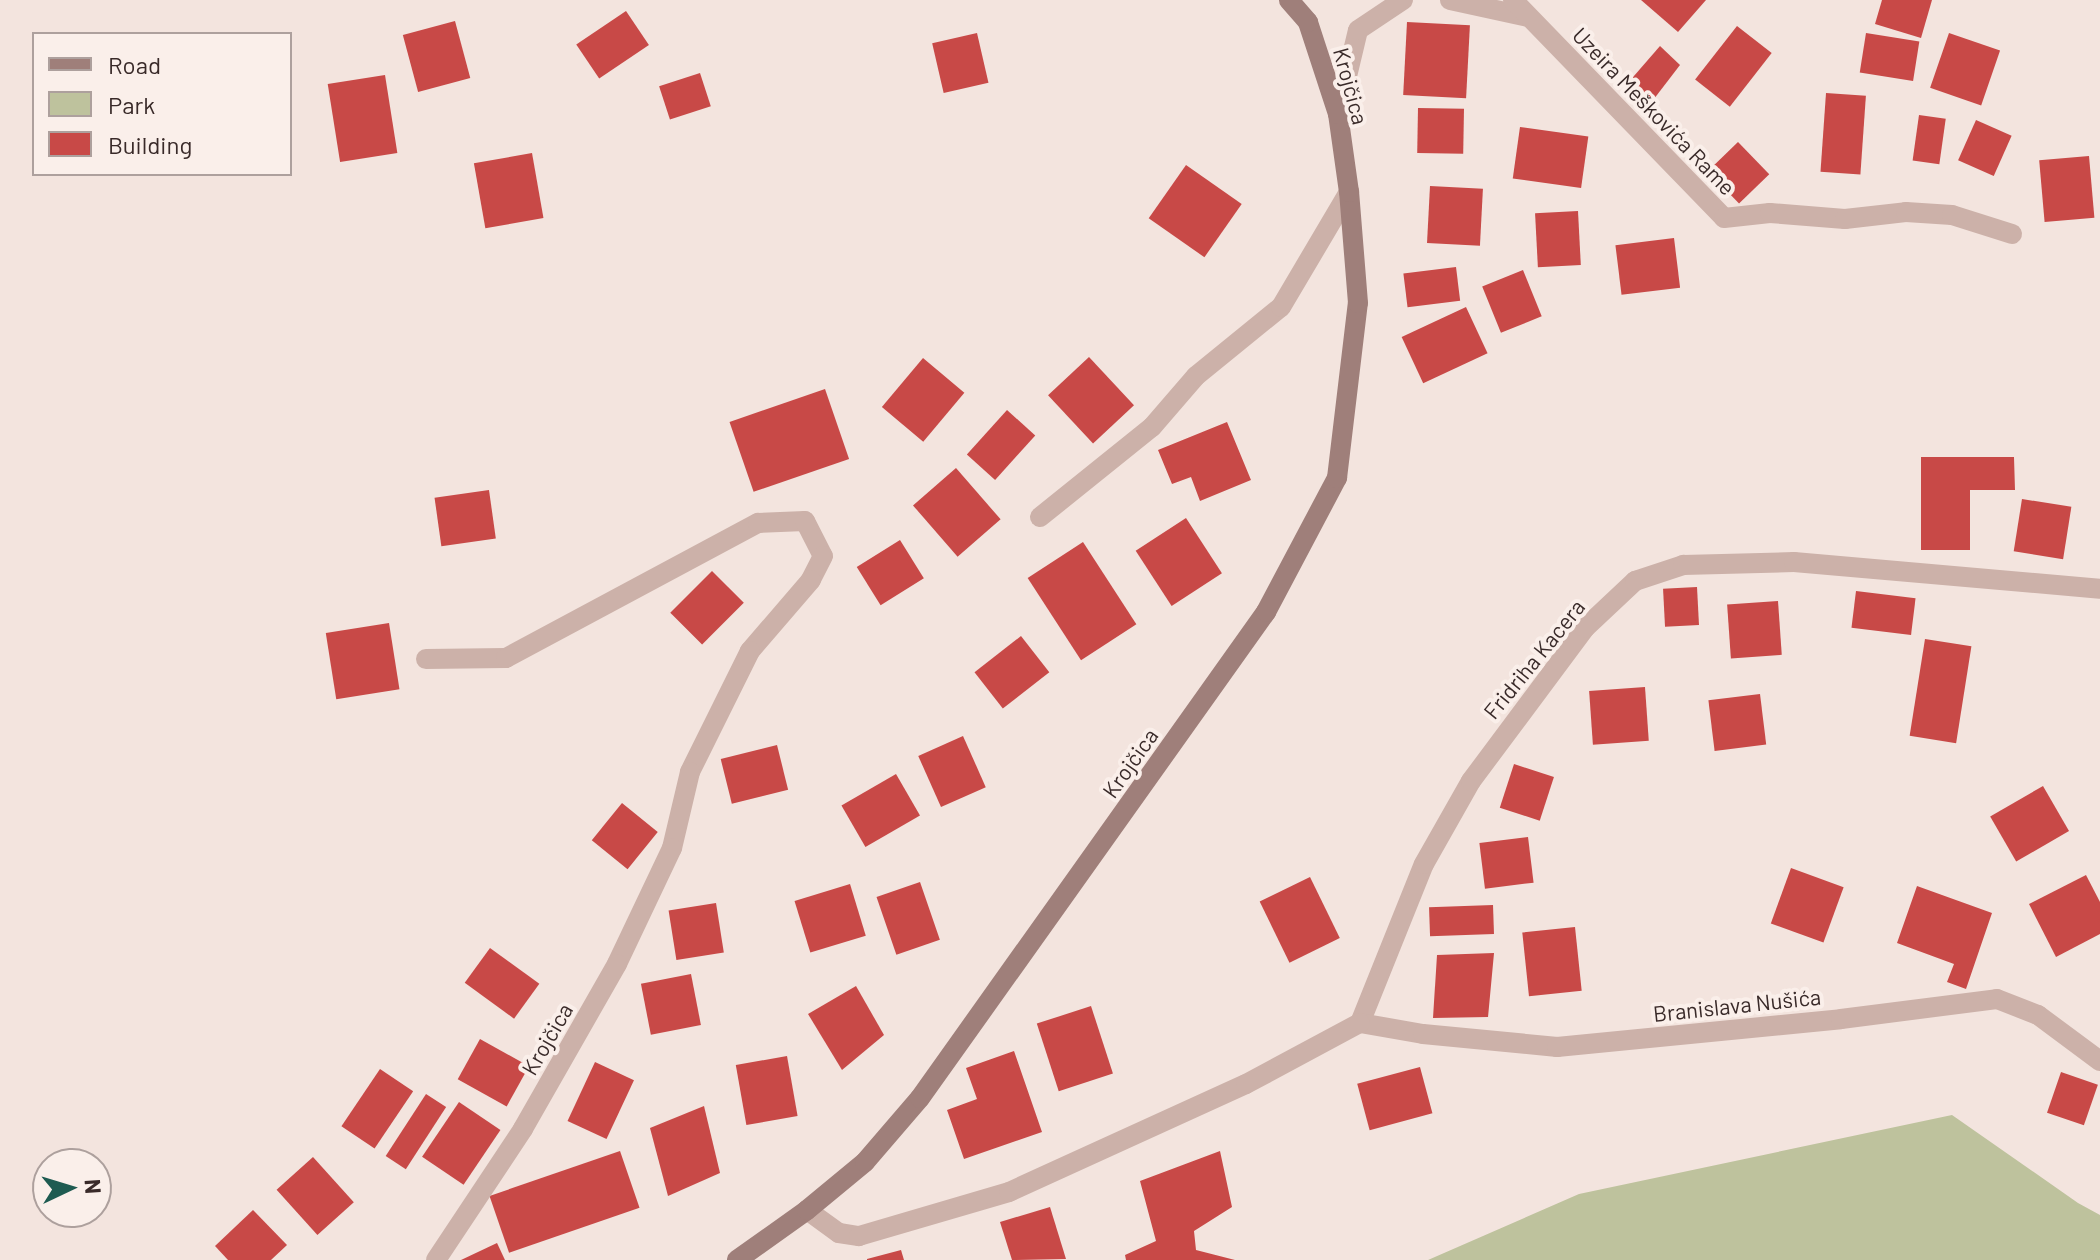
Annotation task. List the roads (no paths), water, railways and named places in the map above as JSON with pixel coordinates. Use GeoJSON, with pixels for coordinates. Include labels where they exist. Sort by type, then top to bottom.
{"type":"FeatureCollection","features":[{"type":"Feature","properties":{"kind":"main road","name":"Krojčica"},"geometry":{"type":"LineString","coordinates":[[737,1260],[807,1210],[865,1162],[920,1098],[1029,948],[1273,598],[1337,478],[1358,303],[1349,192],[1338,114],[1308,22],[1289,0]]}},
{"type":"Feature","properties":{"kind":"street"},"geometry":{"type":"LineString","coordinates":[[1338,114],[1358,30],[1403,0]]}},
{"type":"Feature","properties":{"kind":"street"},"geometry":{"type":"LineString","coordinates":[[1450,0],[1529,17]]}},
{"type":"Feature","properties":{"kind":"street","name":"Uzeira Meškovića Rame"},"geometry":{"type":"LineString","coordinates":[[1513,0],[1724,218],[1770,213],[1845,219],[1906,212],[1952,215],[2012,234]]}},
{"type":"Feature","properties":{"kind":"street"},"geometry":{"type":"LineString","coordinates":[[1040,517],[1152,427],[1196,376],[1281,307],[1349,192]]}},
{"type":"Feature","properties":{"kind":"street","name":"Krojčica"},"geometry":{"type":"LineString","coordinates":[[426,659],[506,658],[758,523],[805,521],[823,556],[811,580],[750,651],[690,772],[672,848],[617,964],[523,1129],[436,1260]]}},
{"type":"Feature","properties":{"kind":"street","name":"Fridriha Kacera"},"geometry":{"type":"LineString","coordinates":[[1360,1023],[1424,864],[1471,781],[1585,628],[1635,581],[1683,565],[1794,562],[2100,589]]}},
{"type":"Feature","properties":{"kind":"street","name":"Branislava Nušića"},"geometry":{"type":"LineString","coordinates":[[1360,1023],[1423,1034],[1557,1047],[1841,1019],[1997,999],[2038,1015],[2100,1061]]}},
{"type":"Feature","properties":{"kind":"street"},"geometry":{"type":"LineString","coordinates":[[807,1210],[839,1233],[859,1236],[1009,1192],[1246,1084],[1360,1023]]}}]}
